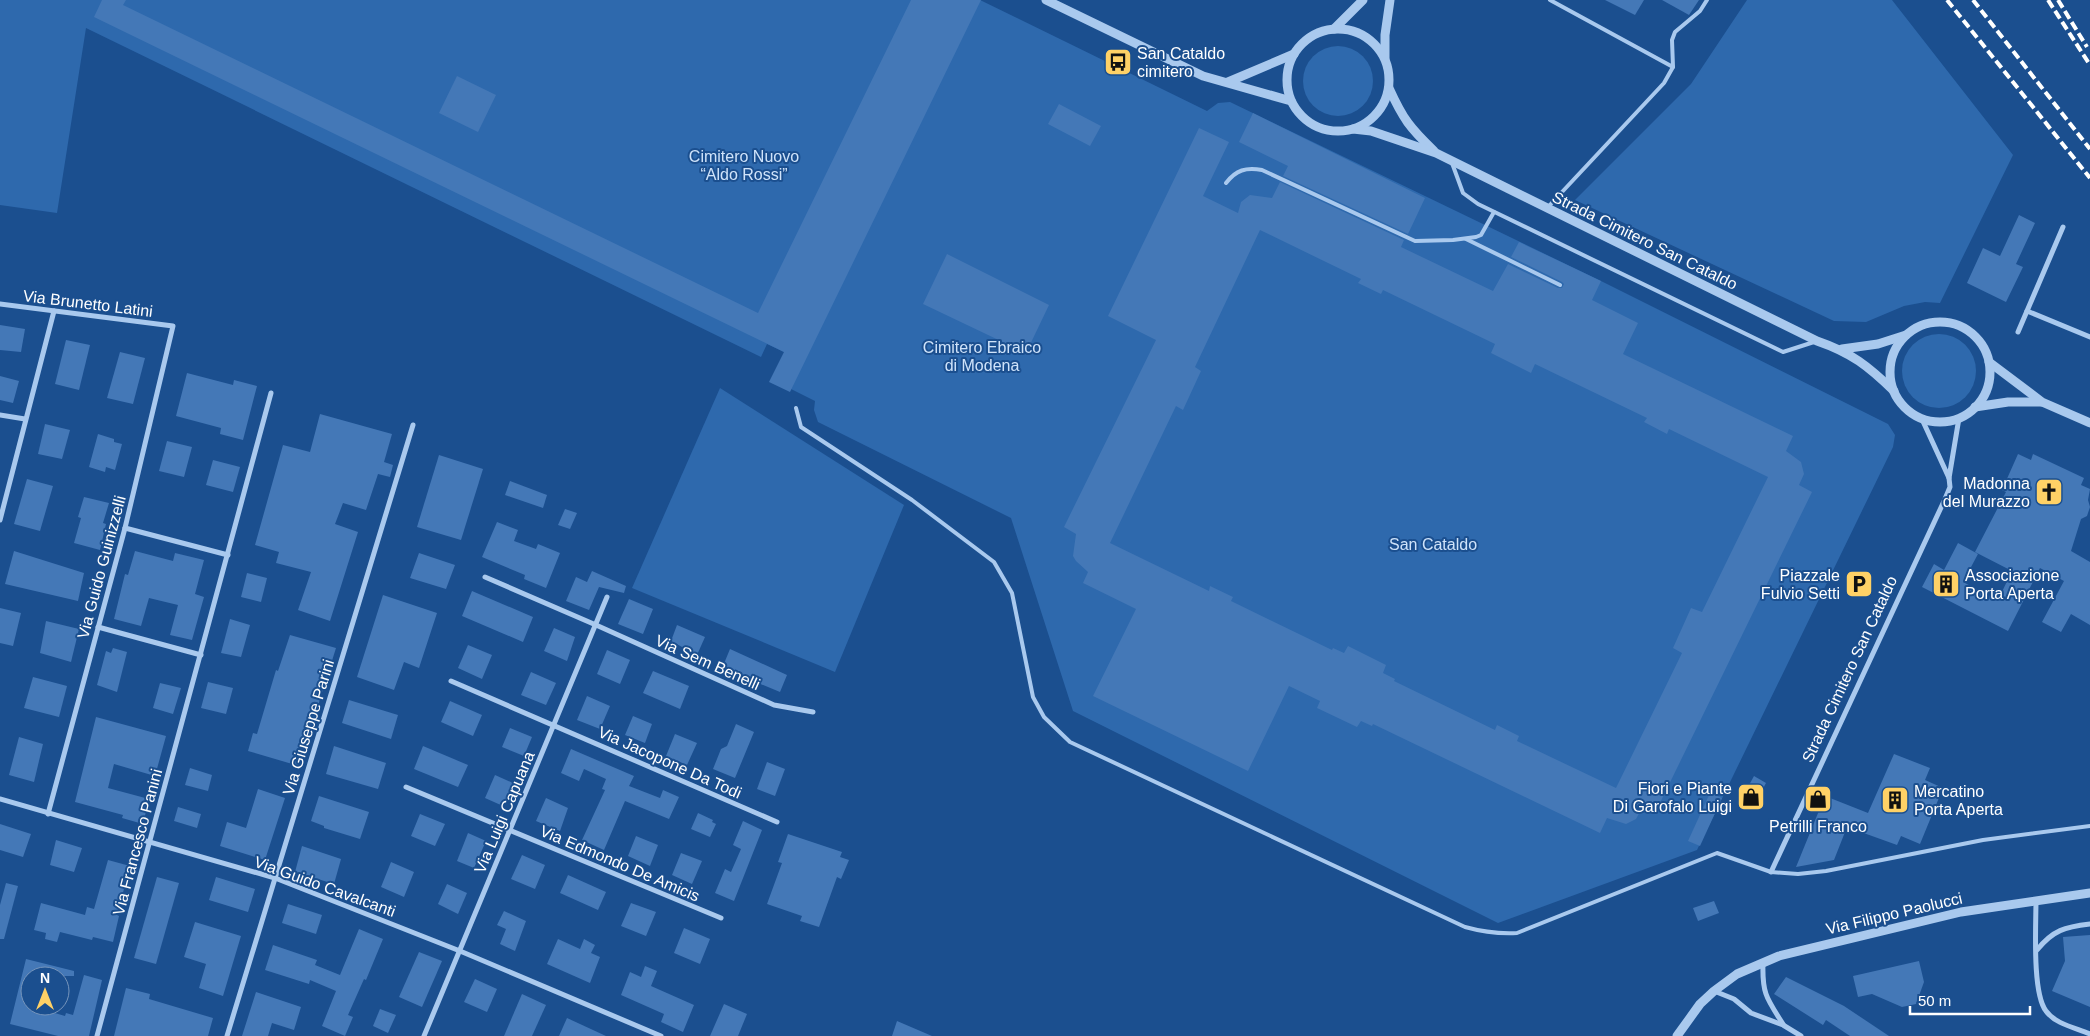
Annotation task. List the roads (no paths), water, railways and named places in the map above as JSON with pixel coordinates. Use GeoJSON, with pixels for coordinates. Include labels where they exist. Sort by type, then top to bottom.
{"type":"FeatureCollection","features":[{"type":"Feature","properties":{"kind":"street"},"geometry":{"type":"LineString","coordinates":[[1046,0],[1203,76],[1291,101]]}},
{"type":"Feature","properties":{"kind":"street"},"geometry":{"type":"LineString","coordinates":[[1334,28],[1363,0]]}},
{"type":"Feature","properties":{"kind":"street"},"geometry":{"type":"LineString","coordinates":[[1385,59],[1385,36],[1390,0]]}},
{"type":"Feature","properties":{"kind":"street"},"geometry":{"type":"LineString","coordinates":[[1334,28],[1359,32],[1370,39],[1379,48],[1390,73],[1389,88],[1385,102],[1377,113],[1366,123],[1353,129],[1335,131],[1317,126],[1302,116],[1291,101],[1287,77],[1294,54],[1301,44],[1311,36],[1334,28]]}},
{"type":"Feature","properties":{"kind":"street"},"geometry":{"type":"LineString","coordinates":[[1228,82],[1294,54]]}},
{"type":"Feature","properties":{"kind":"street","name":"Strada Cimitero San Cataldo"},"geometry":{"type":"LineString","coordinates":[[1389,88],[1410,128],[1436,153]]}},
{"type":"Feature","properties":{"kind":"street","name":"Strada Cimitero San Cataldo"},"geometry":{"type":"LineString","coordinates":[[1353,129],[1371,131],[1436,153],[1817,341],[1842,350],[1872,370],[1894,391]]}},
{"type":"Feature","properties":{"kind":"street"},"geometry":{"type":"LineString","coordinates":[[2018,332],[2063,227]]}},
{"type":"Feature","properties":{"kind":"street","name":"Via Brunetto Latini"},"geometry":{"type":"LineString","coordinates":[[0,304],[173,326]]}},
{"type":"Feature","properties":{"kind":"street"},"geometry":{"type":"LineString","coordinates":[[0,520],[54,311]]}},
{"type":"Feature","properties":{"kind":"street"},"geometry":{"type":"LineString","coordinates":[[2027,311],[2090,337]]}},
{"type":"Feature","properties":{"kind":"street"},"geometry":{"type":"LineString","coordinates":[[1941,322],[1955,324],[1969,331],[1980,341],[1988,355],[1989,362],[1991,371],[1988,388],[1982,399],[1960,418],[1942,422],[1920,417],[1902,404],[1894,391],[1890,374],[1892,361],[1898,346],[1906,335],[1919,326],[1941,322]]}},
{"type":"Feature","properties":{"kind":"street","name":"Via Guido Guinizzelli"},"geometry":{"type":"LineString","coordinates":[[48,814],[124,528],[173,326]]}},
{"type":"Feature","properties":{"kind":"street","name":"Strada Cimitero San Cataldo"},"geometry":{"type":"LineString","coordinates":[[1842,350],[1878,344],[1906,335]]}},
{"type":"Feature","properties":{"kind":"street"},"geometry":{"type":"LineString","coordinates":[[1989,362],[2042,402],[2090,423]]}},
{"type":"Feature","properties":{"kind":"street","name":"Via Francesco Panini"},"geometry":{"type":"LineString","coordinates":[[97,1036],[271,393]]}},
{"type":"Feature","properties":{"kind":"street"},"geometry":{"type":"LineString","coordinates":[[1975,407],[2008,402],[2042,402]]}},
{"type":"Feature","properties":{"kind":"street"},"geometry":{"type":"LineString","coordinates":[[0,414],[25,419]]}},
{"type":"Feature","properties":{"kind":"street"},"geometry":{"type":"LineString","coordinates":[[1920,417],[1949,478]]}},
{"type":"Feature","properties":{"kind":"street","name":"Strada Cimitero San Cataldo"},"geometry":{"type":"LineString","coordinates":[[1772,872],[1950,487],[1949,478],[1960,418]]}},
{"type":"Feature","properties":{"kind":"street","name":"Via Giuseppe Parini"},"geometry":{"type":"LineString","coordinates":[[227,1036],[413,425]]}},
{"type":"Feature","properties":{"kind":"street"},"geometry":{"type":"LineString","coordinates":[[124,528],[228,555]]}},
{"type":"Feature","properties":{"kind":"street","name":"Via Sem Benelli"},"geometry":{"type":"LineString","coordinates":[[485,578],[596,625],[774,705],[813,712]]}},
{"type":"Feature","properties":{"kind":"street","name":"Via Luigi Capuana"},"geometry":{"type":"LineString","coordinates":[[424,1036],[607,597]]}},
{"type":"Feature","properties":{"kind":"street"},"geometry":{"type":"LineString","coordinates":[[98,627],[201,655]]}},
{"type":"Feature","properties":{"kind":"street","name":"Via Jacopone Da Todi"},"geometry":{"type":"LineString","coordinates":[[451,681],[776,822]]}},
{"type":"Feature","properties":{"kind":"street","name":"Via Edmondo De Amicis"},"geometry":{"type":"LineString","coordinates":[[406,787],[721,918]]}},
{"type":"Feature","properties":{"kind":"street","name":"Via Guido Cavalcanti"},"geometry":{"type":"LineString","coordinates":[[0,799],[150,844],[275,878],[460,950],[661,1036]]}},
{"type":"Feature","properties":{"kind":"street","name":"Via Filippo Paolucci"},"geometry":{"type":"LineString","coordinates":[[1677,1036],[1695,1010],[1714,991],[1737,974],[1785,955],[1961,912],[2090,893]]}},
{"type":"Feature","properties":{"kind":"street"},"geometry":{"type":"LineString","coordinates":[[2036,900],[2040,997],[2045,1011],[2055,1020],[2090,1034]]}},
{"type":"Feature","properties":{"kind":"street"},"geometry":{"type":"LineString","coordinates":[[2037,951],[2053,933],[2070,926],[2090,924]]}},
{"type":"Feature","properties":{"kind":"street"},"geometry":{"type":"LineString","coordinates":[[1762,963],[1762,986],[1767,999],[1783,1025]]}},
{"type":"Feature","properties":{"kind":"street"},"geometry":{"type":"LineString","coordinates":[[1714,991],[1734,999],[1751,1013],[1783,1025],[1801,1036]]}},
{"type":"Feature","properties":{"kind":"lane"},"geometry":{"type":"LineString","coordinates":[[1550,0],[1674,67]]}},
{"type":"Feature","properties":{"kind":"lane"},"geometry":{"type":"LineString","coordinates":[[1546,208],[1664,83],[1674,67],[1672,40],[1675,32],[1700,11],[1707,0]]}},
{"type":"Feature","properties":{"kind":"lane"},"geometry":{"type":"LineString","coordinates":[[1451,161],[1457,182],[1463,193],[1478,204],[1494,212],[1783,352],[1817,341]]}},
{"type":"Feature","properties":{"kind":"lane"},"geometry":{"type":"LineString","coordinates":[[1226,183],[1236,171],[1246,169],[1262,170],[1415,241],[1466,239],[1481,235],[1494,212]]}},
{"type":"Feature","properties":{"kind":"lane"},"geometry":{"type":"LineString","coordinates":[[1466,239],[1560,285]]}},
{"type":"Feature","properties":{"kind":"lane"},"geometry":{"type":"LineString","coordinates":[[796,408],[801,427],[912,500],[994,562],[1012,594],[1033,697],[1044,717],[1070,742],[1465,927],[1499,934],[1517,933],[1717,853],[1772,872],[1798,874],[1826,871],[1983,840],[2090,826]]}},
{"type":"Feature","properties":{"kind":"railway"},"geometry":{"type":"LineString","coordinates":[[1947,0],[2090,178]]}},
{"type":"Feature","properties":{"kind":"railway"},"geometry":{"type":"LineString","coordinates":[[1973,0],[2090,149]]}},
{"type":"Feature","properties":{"kind":"railway"},"geometry":{"type":"LineString","coordinates":[[2048,0],[2090,65]]}},
{"type":"Feature","properties":{"kind":"railway"},"geometry":{"type":"LineString","coordinates":[[2058,0],[2087,47]]}},
{"type":"Feature","properties":{"kind":"place","name":"San Cataldo cimitero"},"geometry":{"type":"Point","coordinates":[1118,62]}},
{"type":"Feature","properties":{"kind":"place","name":"Madonna del Murazzo"},"geometry":{"type":"Point","coordinates":[2049,492]}},
{"type":"Feature","properties":{"kind":"place","name":"Piazzale Fulvio Setti"},"geometry":{"type":"Point","coordinates":[1859,584]}},
{"type":"Feature","properties":{"kind":"place","name":"Associazione Porta Aperta"},"geometry":{"type":"Point","coordinates":[1946,584]}},
{"type":"Feature","properties":{"kind":"place","name":"Fiori e Piante Di Garofalo Luigi"},"geometry":{"type":"Point","coordinates":[1751,797]}},
{"type":"Feature","properties":{"kind":"place","name":"Petrilli Franco"},"geometry":{"type":"Point","coordinates":[1818,799]}},
{"type":"Feature","properties":{"kind":"place","name":"Mercatino Porta Aperta"},"geometry":{"type":"Point","coordinates":[1895,800]}},
{"type":"Feature","properties":{"kind":"park label","name":"Cimitero Nuovo “Aldo Rossi”"},"geometry":{"type":"Point","coordinates":[744,165]}},
{"type":"Feature","properties":{"kind":"park label","name":"Cimitero Ebraico di Modena"},"geometry":{"type":"Point","coordinates":[982,356]}},
{"type":"Feature","properties":{"kind":"park label","name":"San Cataldo"},"geometry":{"type":"Point","coordinates":[1433,544]}}]}
